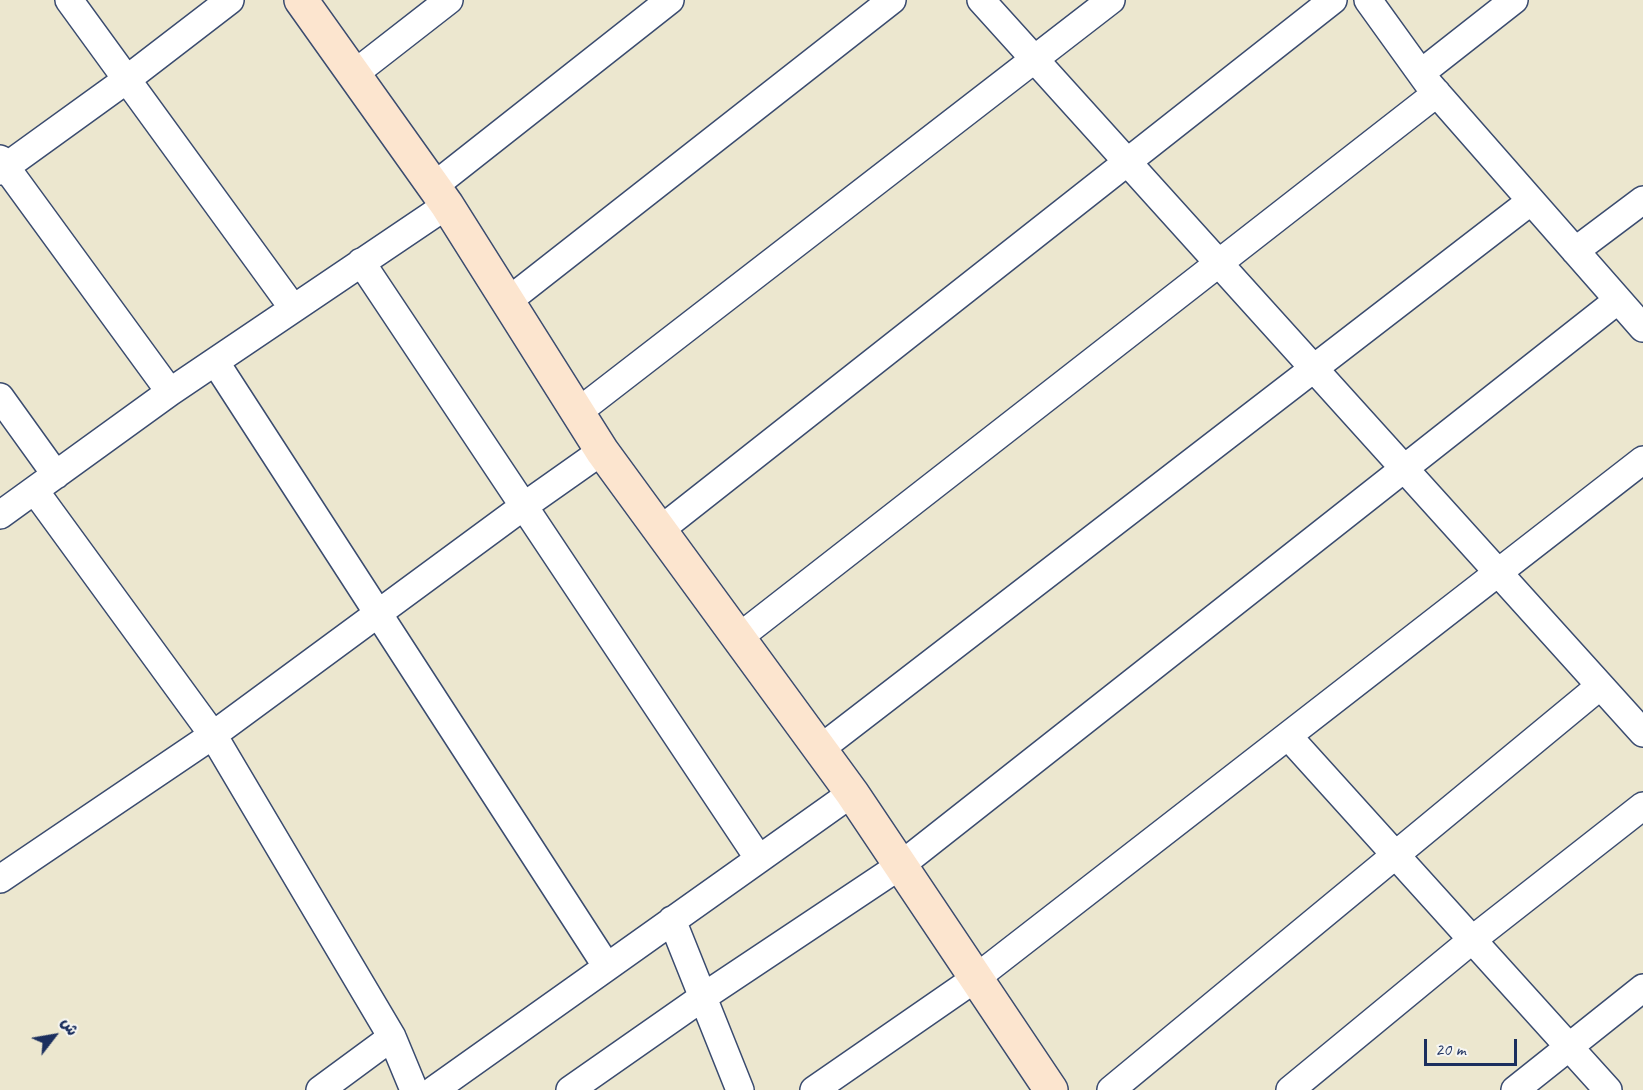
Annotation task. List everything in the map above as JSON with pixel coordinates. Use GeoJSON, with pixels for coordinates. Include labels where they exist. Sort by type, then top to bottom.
{"type":"FeatureCollection","features":[{"type":"Feature","properties":{"kind":"street"},"geometry":{"type":"LineString","coordinates":[[69,0],[293,308]]}},
{"type":"Feature","properties":{"kind":"street"},"geometry":{"type":"LineString","coordinates":[[170,392],[2,166],[126,80],[230,0]]}},
{"type":"Feature","properties":{"kind":"street"},"geometry":{"type":"LineString","coordinates":[[301,0],[440,195],[602,451],[852,793],[1052,1090]]}},
{"type":"Feature","properties":{"kind":"street"},"geometry":{"type":"LineString","coordinates":[[354,74],[449,0]]}},
{"type":"Feature","properties":{"kind":"street"},"geometry":{"type":"LineString","coordinates":[[0,515],[170,392],[216,363],[361,262],[670,0]]}},
{"type":"Feature","properties":{"kind":"street"},"geometry":{"type":"LineString","coordinates":[[508,301],[892,0]]}},
{"type":"Feature","properties":{"kind":"street"},"geometry":{"type":"LineString","coordinates":[[981,0],[1643,733]]}},
{"type":"Feature","properties":{"kind":"street"},"geometry":{"type":"LineString","coordinates":[[578,412],[1111,0]]}},
{"type":"Feature","properties":{"kind":"street"},"geometry":{"type":"LineString","coordinates":[[660,530],[1333,0]]}},
{"type":"Feature","properties":{"kind":"street"},"geometry":{"type":"LineString","coordinates":[[1368,0],[1429,83],[1643,328]]}},
{"type":"Feature","properties":{"kind":"street"},"geometry":{"type":"LineString","coordinates":[[738,638],[1219,263],[1429,83],[1514,0]]}},
{"type":"Feature","properties":{"kind":"street"},"geometry":{"type":"LineString","coordinates":[[1575,251],[1643,200]]}},
{"type":"Feature","properties":{"kind":"street"},"geometry":{"type":"LineString","coordinates":[[820,749],[1531,201]]}},
{"type":"Feature","properties":{"kind":"street"},"geometry":{"type":"LineString","coordinates":[[361,262],[759,859]]}},
{"type":"Feature","properties":{"kind":"street"},"geometry":{"type":"LineString","coordinates":[[570,1090],[703,997],[901,865],[1618,300]]}},
{"type":"Feature","properties":{"kind":"street"},"geometry":{"type":"LineString","coordinates":[[216,363],[608,967]]}},
{"type":"Feature","properties":{"kind":"street"},"geometry":{"type":"LineString","coordinates":[[0,397],[46,483],[213,735],[392,1037],[414,1090]]}},
{"type":"Feature","properties":{"kind":"street"},"geometry":{"type":"LineString","coordinates":[[4,867],[213,735],[602,451]]}},
{"type":"Feature","properties":{"kind":"street"},"geometry":{"type":"LineString","coordinates":[[814,1090],[976,978],[1643,460]]}},
{"type":"Feature","properties":{"kind":"street"},"geometry":{"type":"LineString","coordinates":[[1112,1090],[1600,686]]}},
{"type":"Feature","properties":{"kind":"street"},"geometry":{"type":"LineString","coordinates":[[1288,736],[1608,1090]]}},
{"type":"Feature","properties":{"kind":"street"},"geometry":{"type":"LineString","coordinates":[[434,1090],[852,793]]}},
{"type":"Feature","properties":{"kind":"street"},"geometry":{"type":"LineString","coordinates":[[1290,1090],[1472,940],[1643,806]]}},
{"type":"Feature","properties":{"kind":"street"},"geometry":{"type":"LineString","coordinates":[[672,920],[740,1090]]}},
{"type":"Feature","properties":{"kind":"street"},"geometry":{"type":"LineString","coordinates":[[1515,1090],[1643,988]]}},
{"type":"Feature","properties":{"kind":"street"},"geometry":{"type":"LineString","coordinates":[[320,1090],[392,1037]]}}]}
